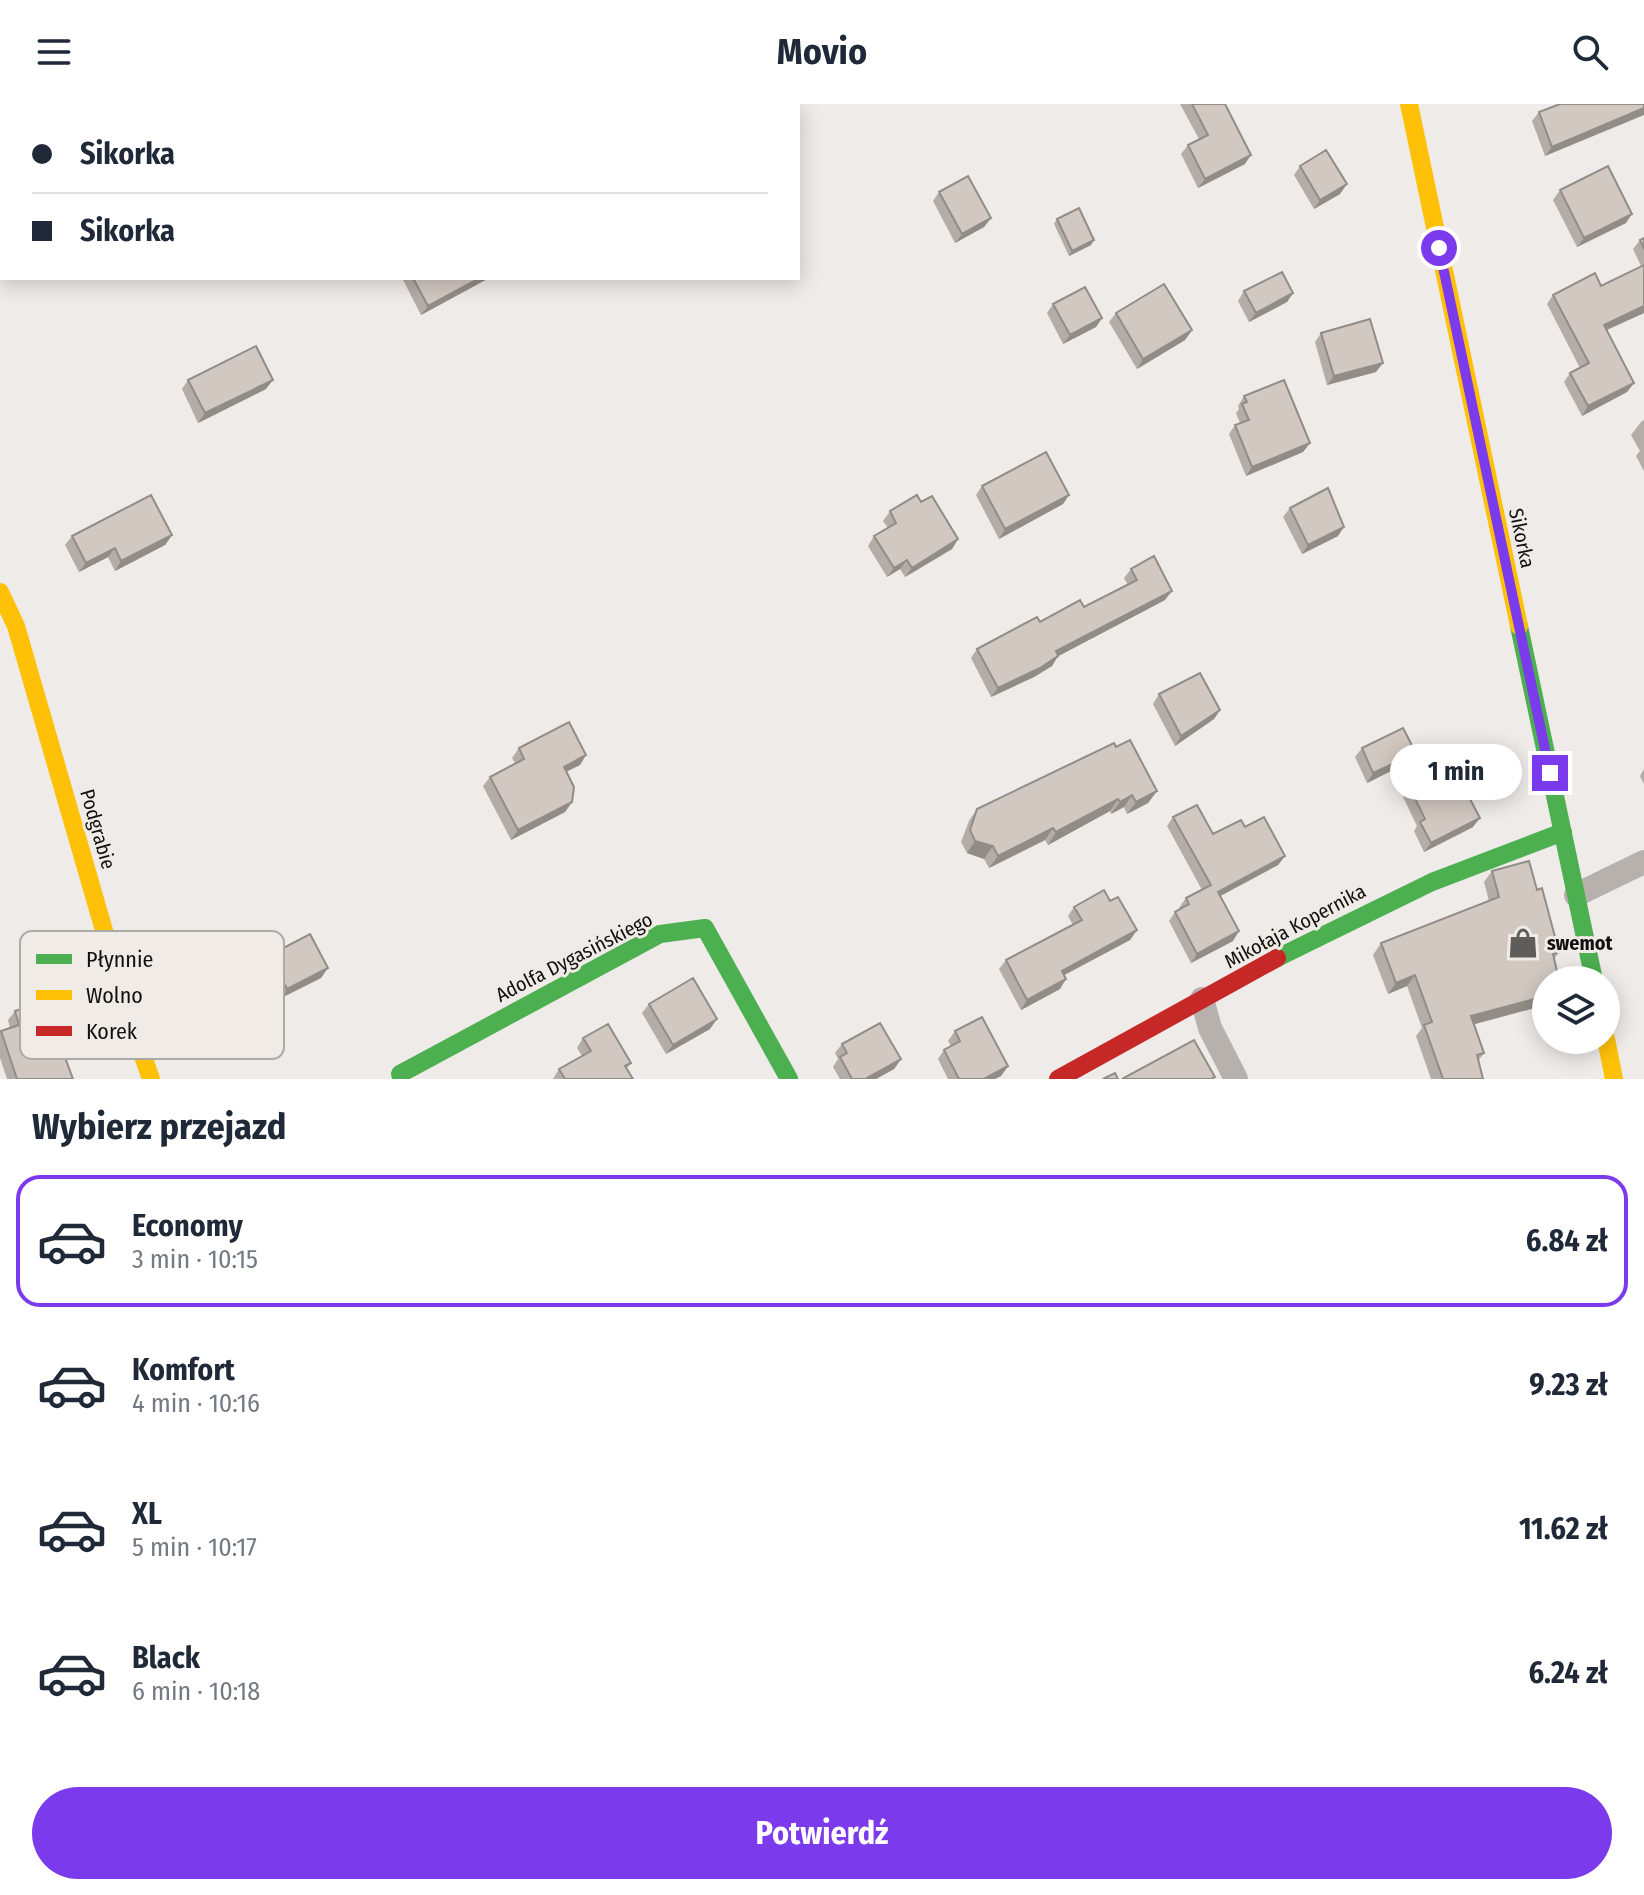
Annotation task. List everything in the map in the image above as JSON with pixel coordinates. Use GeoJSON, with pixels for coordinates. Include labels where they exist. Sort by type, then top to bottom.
{"type":"FeatureCollection","features":[{"type":"Feature","properties":{"kind":"street","name":"Sikorka"},"geometry":{"type":"LineString","coordinates":[[1409,104],[1591,966]]}},
{"type":"Feature","properties":{"kind":"street","name":"Podgrabie"},"geometry":{"type":"LineString","coordinates":[[0,592],[16,626],[104,931]]}},
{"type":"Feature","properties":{"kind":"street","name":"Mikołaja Kopernika"},"geometry":{"type":"LineString","coordinates":[[1058,1079],[1202,999],[1418,887],[1494,854],[1563,832]]}},
{"type":"Feature","properties":{"kind":"street"},"geometry":{"type":"LineString","coordinates":[[1576,895],[1644,862]]}},
{"type":"Feature","properties":{"kind":"street","name":"Adolfa Dygasińskiego"},"geometry":{"type":"LineString","coordinates":[[400,1074],[660,934],[705,928],[789,1079]]}},
{"type":"Feature","properties":{"kind":"street"},"geometry":{"type":"LineString","coordinates":[[1202,999],[1210,1028],[1236,1079]]}},
{"type":"Feature","properties":{"kind":"street"},"geometry":{"type":"LineString","coordinates":[[1609,1054],[1614,1079]]}},
{"type":"Feature","properties":{"kind":"street","name":"Podgrabie"},"geometry":{"type":"LineString","coordinates":[[144,1059],[151,1079]]}},
{"type":"Feature","properties":{"kind":"building"},"geometry":{"type":"Polygon","coordinates":[[[1192,104],[1225,104],[1251,155],[1205,179],[1188,145],[1208,135],[1192,104]]]}},
{"type":"Feature","properties":{"kind":"building"},"geometry":{"type":"Polygon","coordinates":[[[1560,104],[1644,104],[1644,108],[1552,147],[1539,112],[1560,104]]]}},
{"type":"Feature","properties":{"kind":"building"},"geometry":{"type":"Polygon","coordinates":[[[1326,150],[1347,184],[1320,200],[1300,166],[1326,150]]]}},
{"type":"Feature","properties":{"kind":"building"},"geometry":{"type":"Polygon","coordinates":[[[1608,166],[1632,214],[1584,238],[1560,190],[1608,166]]]}},
{"type":"Feature","properties":{"kind":"building"},"geometry":{"type":"Polygon","coordinates":[[[968,176],[991,218],[962,234],[939,192],[968,176]]]}},
{"type":"Feature","properties":{"kind":"building"},"geometry":{"type":"Polygon","coordinates":[[[1079,208],[1094,240],[1072,251],[1057,219],[1079,208]]]}},
{"type":"Feature","properties":{"kind":"building"},"geometry":{"type":"Polygon","coordinates":[[[1644,265],[1644,306],[1604,325],[1634,383],[1588,406],[1570,373],[1589,363],[1553,295],[1595,273],[1601,286],[1644,265]]]}},
{"type":"Feature","properties":{"kind":"building"},"geometry":{"type":"Polygon","coordinates":[[[1282,272],[1293,293],[1256,313],[1244,291],[1282,272]]]}},
{"type":"Feature","properties":{"kind":"building"},"geometry":{"type":"Polygon","coordinates":[[[414,280],[476,280],[428,306],[414,280]]]}},
{"type":"Feature","properties":{"kind":"building"},"geometry":{"type":"Polygon","coordinates":[[[1164,284],[1192,330],[1143,359],[1116,313],[1164,284]]]}},
{"type":"Feature","properties":{"kind":"building"},"geometry":{"type":"Polygon","coordinates":[[[1085,287],[1102,318],[1070,335],[1053,304],[1085,287]]]}},
{"type":"Feature","properties":{"kind":"building"},"geometry":{"type":"Polygon","coordinates":[[[1370,319],[1383,363],[1334,376],[1321,333],[1370,319]]]}},
{"type":"Feature","properties":{"kind":"building"},"geometry":{"type":"Polygon","coordinates":[[[256,346],[273,380],[205,413],[188,380],[256,346]]]}},
{"type":"Feature","properties":{"kind":"building"},"geometry":{"type":"Polygon","coordinates":[[[1284,380],[1310,443],[1252,467],[1235,425],[1249,420],[1242,404],[1247,402],[1244,396],[1284,380]]]}},
{"type":"Feature","properties":{"kind":"building"},"geometry":{"type":"Polygon","coordinates":[[[1046,452],[1069,495],[1005,529],[982,486],[1046,452]]]}},
{"type":"Feature","properties":{"kind":"building"},"geometry":{"type":"Polygon","coordinates":[[[1328,488],[1344,527],[1308,545],[1290,508],[1328,488]]]}},
{"type":"Feature","properties":{"kind":"building"},"geometry":{"type":"Polygon","coordinates":[[[151,495],[172,535],[121,561],[115,548],[86,563],[72,536],[151,495]]]}},
{"type":"Feature","properties":{"kind":"building"},"geometry":{"type":"Polygon","coordinates":[[[917,495],[921,502],[932,496],[958,539],[912,568],[907,560],[894,568],[874,536],[896,523],[890,511],[917,495]]]}},
{"type":"Feature","properties":{"kind":"building"},"geometry":{"type":"Polygon","coordinates":[[[1154,556],[1172,591],[1056,651],[1058,656],[1040,668],[998,688],[977,649],[1037,617],[1040,622],[1080,600],[1084,607],[1137,580],[1131,569],[1154,556]]]}},
{"type":"Feature","properties":{"kind":"building"},"geometry":{"type":"Polygon","coordinates":[[[1200,673],[1220,710],[1181,736],[1159,694],[1200,673]]]}},
{"type":"Feature","properties":{"kind":"building"},"geometry":{"type":"Polygon","coordinates":[[[569,722],[586,755],[564,767],[574,787],[572,802],[518,830],[490,777],[524,759],[519,748],[569,722]]]}},
{"type":"Feature","properties":{"kind":"building"},"geometry":{"type":"Polygon","coordinates":[[[1403,728],[1416,753],[1373,773],[1362,748],[1403,728]]]}},
{"type":"Feature","properties":{"kind":"building"},"geometry":{"type":"Polygon","coordinates":[[[1130,740],[1157,791],[1136,802],[1132,795],[1120,802],[1118,799],[1056,832],[1053,828],[998,856],[993,846],[975,841],[970,830],[977,809],[1114,743],[1116,747],[1130,740]]]}},
{"type":"Feature","properties":{"kind":"building"},"geometry":{"type":"Polygon","coordinates":[[[1436,776],[1440,784],[1458,776],[1480,818],[1431,843],[1420,822],[1425,819],[1410,788],[1436,776]]]}},
{"type":"Feature","properties":{"kind":"building"},"geometry":{"type":"Polygon","coordinates":[[[1197,805],[1213,834],[1241,820],[1245,827],[1264,817],[1285,856],[1218,892],[1239,931],[1197,954],[1175,912],[1189,904],[1186,898],[1211,885],[1173,817],[1197,805]]]}},
{"type":"Feature","properties":{"kind":"building"},"geometry":{"type":"Polygon","coordinates":[[[1529,861],[1537,890],[1542,888],[1559,952],[1553,954],[1556,966],[1532,966],[1532,1000],[1471,1016],[1484,1053],[1477,1055],[1483,1079],[1443,1079],[1424,1025],[1432,1022],[1415,975],[1396,983],[1381,943],[1499,897],[1492,871],[1529,861]]]}},
{"type":"Feature","properties":{"kind":"building"},"geometry":{"type":"Polygon","coordinates":[[[1104,890],[1110,901],[1118,897],[1137,930],[1062,971],[1066,979],[1027,1000],[1006,960],[1082,920],[1074,907],[1104,890]]]}},
{"type":"Feature","properties":{"kind":"building"},"geometry":{"type":"Polygon","coordinates":[[[310,934],[328,968],[287,989],[284,983],[284,948],[310,934]]]}},
{"type":"Feature","properties":{"kind":"building"},"geometry":{"type":"Polygon","coordinates":[[[693,978],[717,1019],[673,1045],[649,1004],[693,978]]]}},
{"type":"Feature","properties":{"kind":"building"},"geometry":{"type":"Polygon","coordinates":[[[20,1009],[20,1059],[66,1059],[73,1079],[17,1079],[1,1031],[19,1025],[15,1011],[20,1009]]]}},
{"type":"Feature","properties":{"kind":"building"},"geometry":{"type":"Polygon","coordinates":[[[982,1017],[1008,1066],[984,1079],[959,1079],[944,1050],[960,1041],[955,1031],[982,1017]]]}},
{"type":"Feature","properties":{"kind":"building"},"geometry":{"type":"Polygon","coordinates":[[[880,1023],[901,1059],[865,1079],[852,1079],[840,1057],[847,1053],[842,1044],[880,1023]]]}},
{"type":"Feature","properties":{"kind":"building"},"geometry":{"type":"Polygon","coordinates":[[[608,1024],[631,1063],[625,1066],[633,1079],[565,1079],[559,1069],[591,1051],[583,1038],[608,1024]]]}},
{"type":"Feature","properties":{"kind":"building"},"geometry":{"type":"Polygon","coordinates":[[[1194,1040],[1215,1077],[1122,1079],[1194,1040]]]}},
{"type":"Feature","properties":{"kind":"building"},"geometry":{"type":"Polygon","coordinates":[[[1115,1073],[1118,1079],[1103,1079],[1115,1073]]]}},
{"type":"Feature","properties":{"kind":"traffic: fast"},"geometry":{"type":"LineString","coordinates":[[1519,626],[1591,966]]}},
{"type":"Feature","properties":{"kind":"traffic: fast"},"geometry":{"type":"LineString","coordinates":[[1277,958],[1432,882],[1563,832]]}},
{"type":"Feature","properties":{"kind":"traffic: fast"},"geometry":{"type":"LineString","coordinates":[[400,1074],[660,934],[705,928],[789,1079]]}},
{"type":"Feature","properties":{"kind":"traffic: slow"},"geometry":{"type":"LineString","coordinates":[[1409,104],[1519,626]]}},
{"type":"Feature","properties":{"kind":"traffic: slow"},"geometry":{"type":"LineString","coordinates":[[0,592],[16,626],[104,931]]}},
{"type":"Feature","properties":{"kind":"traffic: slow"},"geometry":{"type":"LineString","coordinates":[[1609,1054],[1614,1079]]}},
{"type":"Feature","properties":{"kind":"traffic: slow"},"geometry":{"type":"LineString","coordinates":[[144,1059],[151,1079]]}},
{"type":"Feature","properties":{"kind":"traffic: jam"},"geometry":{"type":"LineString","coordinates":[[1058,1079],[1277,958]]}},
{"type":"Feature","properties":{"kind":"place","name":"swemot"},"geometry":{"type":"Point","coordinates":[1523,943]}},
{"type":"Feature","properties":{"kind":"route"},"geometry":{"type":"LineString","coordinates":[[1439,248],[1550,773]]}}]}
